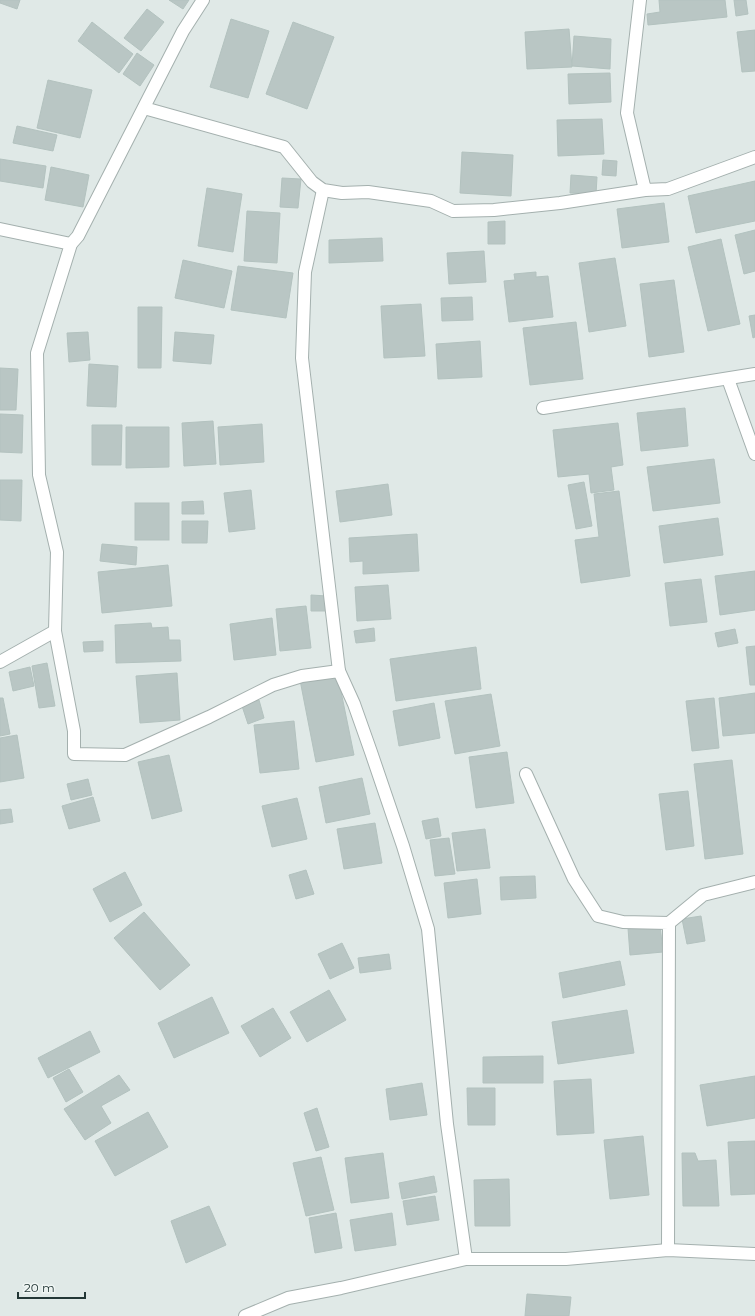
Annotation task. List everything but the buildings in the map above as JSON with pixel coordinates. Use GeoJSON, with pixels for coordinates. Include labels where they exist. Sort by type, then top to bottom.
{"type":"FeatureCollection","features":[{"type":"Feature","properties":{"kind":"street"},"geometry":{"type":"LineString","coordinates":[[203,0],[183,31],[78,236],[71,244],[37,353],[39,475],[57,552],[55,631],[74,731],[74,754],[125,755],[209,717],[273,685],[302,676],[340,671]]}},
{"type":"Feature","properties":{"kind":"street"},"geometry":{"type":"LineString","coordinates":[[640,0],[627,113],[645,190]]}},
{"type":"Feature","properties":{"kind":"street"},"geometry":{"type":"LineString","coordinates":[[144,108],[284,147],[312,182],[323,190],[342,193],[368,192],[431,201],[453,211],[494,210],[560,203],[645,190],[668,189],[755,157]]}},
{"type":"Feature","properties":{"kind":"street"},"geometry":{"type":"LineString","coordinates":[[323,190],[305,272],[302,358],[340,671],[372,752],[403,846],[428,930],[447,1124],[466,1259]]}},
{"type":"Feature","properties":{"kind":"street"},"geometry":{"type":"LineString","coordinates":[[0,229],[71,244]]}},
{"type":"Feature","properties":{"kind":"street"},"geometry":{"type":"LineString","coordinates":[[543,408],[755,374]]}},
{"type":"Feature","properties":{"kind":"street"},"geometry":{"type":"LineString","coordinates":[[728,379],[755,454]]}},
{"type":"Feature","properties":{"kind":"street"},"geometry":{"type":"LineString","coordinates":[[0,662],[55,631]]}},
{"type":"Feature","properties":{"kind":"street"},"geometry":{"type":"LineString","coordinates":[[526,774],[574,879],[598,916],[623,922],[669,923],[703,895],[755,882]]}},
{"type":"Feature","properties":{"kind":"street"},"geometry":{"type":"LineString","coordinates":[[668,1250],[669,923]]}},
{"type":"Feature","properties":{"kind":"street"},"geometry":{"type":"LineString","coordinates":[[247,1315],[288,1298],[341,1288],[466,1259],[566,1259],[668,1250],[755,1254]]}}]}
